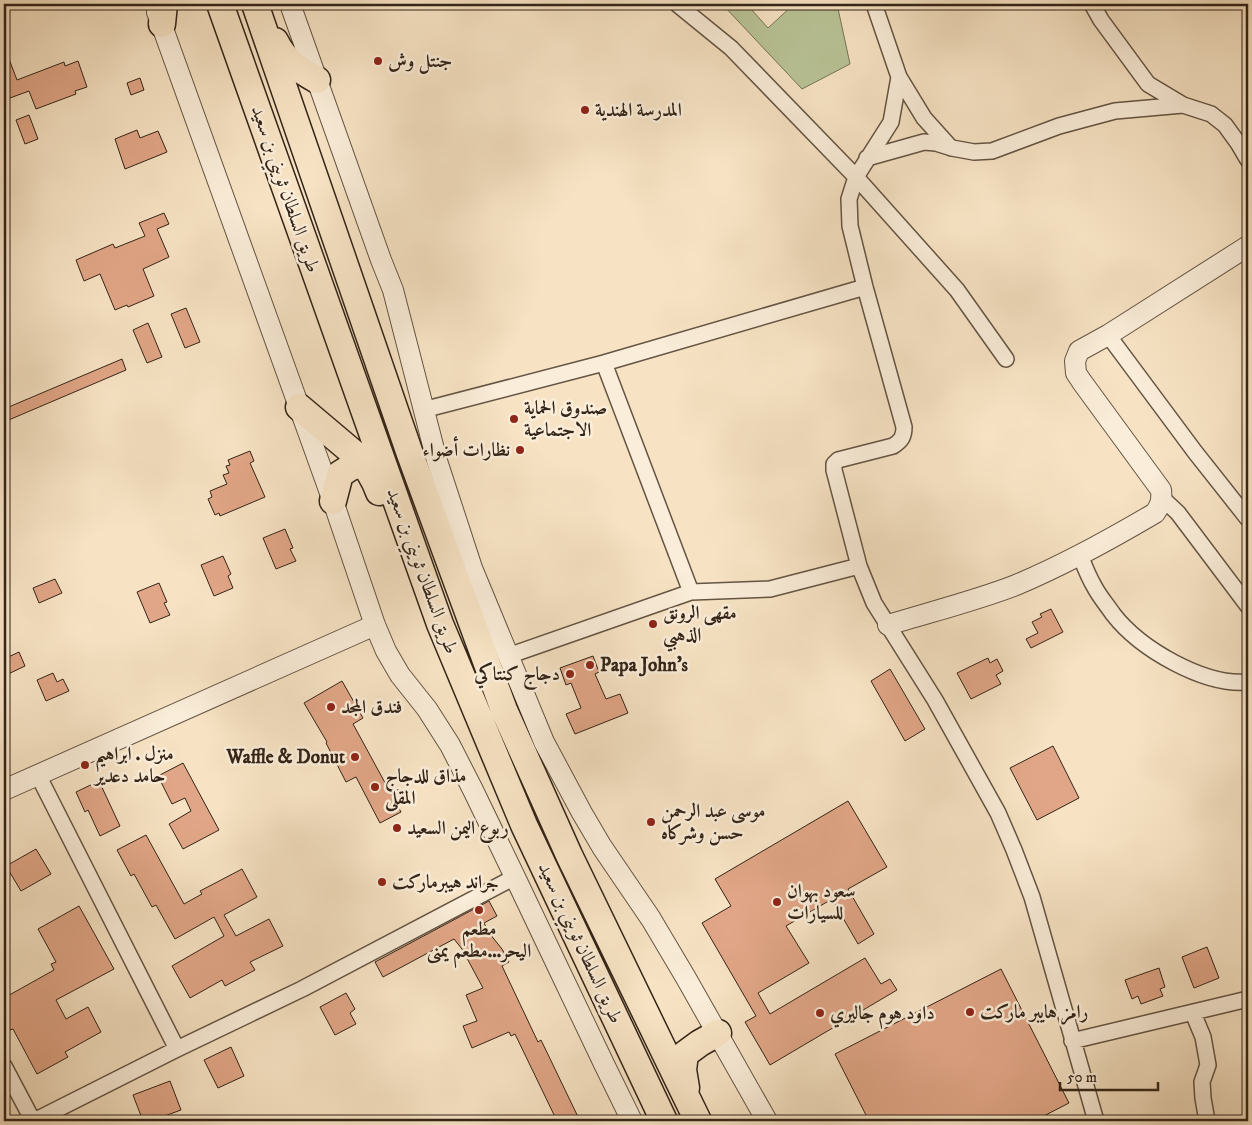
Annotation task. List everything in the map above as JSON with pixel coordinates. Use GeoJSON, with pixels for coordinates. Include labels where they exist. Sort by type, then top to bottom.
{"type":"FeatureCollection","features":[{"type":"Feature","properties":{"kind":"highway","name":"طريق السلطان ثويني بن سعيد"},"geometry":{"type":"LineString","coordinates":[[220,4],[440,624],[524,825],[664,1121]]}},
{"type":"Feature","properties":{"kind":"highway","name":"طريق السلطان ثويني بن سعيد"},"geometry":{"type":"LineString","coordinates":[[256,4],[410,454],[504,710],[569,856],[693,1111]]}},
{"type":"Feature","properties":{"kind":"highway"},"geometry":{"type":"LineString","coordinates":[[256,4],[285,57],[317,80]]}},
{"type":"Feature","properties":{"kind":"highway"},"geometry":{"type":"LineString","coordinates":[[299,407],[357,456],[374,479],[476,746],[524,825]]}},
{"type":"Feature","properties":{"kind":"highway"},"geometry":{"type":"LineString","coordinates":[[332,501],[340,474],[351,467],[364,463]]}},
{"type":"Feature","properties":{"kind":"highway"},"geometry":{"type":"LineString","coordinates":[[693,1111],[683,1070],[685,1054],[718,1033]]}},
{"type":"Feature","properties":{"kind":"street"},"geometry":{"type":"LineString","coordinates":[[290,4],[393,290],[437,461],[472,568],[544,742],[567,787],[602,847],[650,919],[686,978],[767,1121]]}},
{"type":"Feature","properties":{"kind":"street"},"geometry":{"type":"LineString","coordinates":[[299,4],[345,125],[385,240],[390,256],[393,290]]}},
{"type":"Feature","properties":{"kind":"street"},"geometry":{"type":"LineString","coordinates":[[677,4],[731,48],[856,177],[957,290],[1006,359]]}},
{"type":"Feature","properties":{"kind":"street"},"geometry":{"type":"LineString","coordinates":[[874,4],[899,77],[924,118],[952,148]]}},
{"type":"Feature","properties":{"kind":"street"},"geometry":{"type":"LineString","coordinates":[[1092,4],[1101,20],[1148,84],[1183,105],[1211,114],[1225,124],[1248,160]]}},
{"type":"Feature","properties":{"kind":"street"},"geometry":{"type":"LineString","coordinates":[[160,11],[375,624],[386,650],[400,674],[427,709],[450,745],[516,877],[632,1121]]}},
{"type":"Feature","properties":{"kind":"street"},"geometry":{"type":"LineString","coordinates":[[899,77],[891,122],[856,177],[849,199],[850,226],[904,427],[904,436],[900,442],[893,446],[838,460],[834,464],[834,470],[859,566],[874,603],[935,700],[998,812],[1014,850],[1032,897],[1096,1121]]}},
{"type":"Feature","properties":{"kind":"street"},"geometry":{"type":"LineString","coordinates":[[317,80],[330,95],[345,125]]}},
{"type":"Feature","properties":{"kind":"street"},"geometry":{"type":"LineString","coordinates":[[867,158],[924,142],[974,152],[992,150],[1059,126],[1115,111],[1183,105]]}},
{"type":"Feature","properties":{"kind":"street"},"geometry":{"type":"LineString","coordinates":[[888,625],[1015,585],[1057,567],[1155,513],[1160,506],[1162,498],[1156,482],[1076,373],[1075,361],[1079,351],[1108,336],[1248,246]]}},
{"type":"Feature","properties":{"kind":"street"},"geometry":{"type":"LineString","coordinates":[[423,410],[604,363],[865,287]]}},
{"type":"Feature","properties":{"kind":"street"},"geometry":{"type":"LineString","coordinates":[[1108,336],[1248,519]]}},
{"type":"Feature","properties":{"kind":"street"},"geometry":{"type":"LineString","coordinates":[[604,363],[692,592]]}},
{"type":"Feature","properties":{"kind":"street"},"geometry":{"type":"LineString","coordinates":[[1162,498],[1178,513],[1248,606]]}},
{"type":"Feature","properties":{"kind":"street"},"geometry":{"type":"LineString","coordinates":[[1080,555],[1094,587],[1109,609],[1140,641],[1169,661],[1202,675],[1236,683],[1248,682]]}},
{"type":"Feature","properties":{"kind":"street"},"geometry":{"type":"LineString","coordinates":[[508,656],[692,592],[770,589],[859,566]]}},
{"type":"Feature","properties":{"kind":"street"},"geometry":{"type":"LineString","coordinates":[[4,790],[375,624]]}},
{"type":"Feature","properties":{"kind":"street"},"geometry":{"type":"LineString","coordinates":[[38,775],[177,1048]]}},
{"type":"Feature","properties":{"kind":"street"},"geometry":{"type":"LineString","coordinates":[[4,1066],[34,1121],[177,1048],[302,989],[516,877]]}},
{"type":"Feature","properties":{"kind":"street"},"geometry":{"type":"LineString","coordinates":[[1072,1041],[1248,999]]}},
{"type":"Feature","properties":{"kind":"street"},"geometry":{"type":"LineString","coordinates":[[1193,1013],[1204,1037],[1208,1065],[1202,1082],[1207,1121]]}},
{"type":"Feature","properties":{"kind":"green space"},"geometry":{"type":"Polygon","coordinates":[[[722,4],[756,4],[751,9],[768,28],[794,4],[837,4],[850,64],[802,89],[722,4]]]}},
{"type":"Feature","properties":{"kind":"building"},"geometry":{"type":"Polygon","coordinates":[[[4,46],[17,80],[64,62],[65,66],[78,61],[87,87],[75,91],[76,94],[36,109],[29,91],[10,98],[4,81],[4,46]]]}},
{"type":"Feature","properties":{"kind":"building"},"geometry":{"type":"Polygon","coordinates":[[[140,78],[144,90],[131,95],[127,83],[140,78]]]}},
{"type":"Feature","properties":{"kind":"building"},"geometry":{"type":"Polygon","coordinates":[[[29,115],[38,139],[25,144],[16,120],[29,115]]]}},
{"type":"Feature","properties":{"kind":"building"},"geometry":{"type":"Polygon","coordinates":[[[137,130],[140,138],[158,131],[167,152],[125,169],[115,139],[137,130]]]}},
{"type":"Feature","properties":{"kind":"building"},"geometry":{"type":"Polygon","coordinates":[[[164,213],[169,224],[157,229],[169,257],[143,269],[154,296],[128,307],[127,305],[115,310],[100,274],[84,281],[76,260],[113,244],[115,248],[145,236],[139,223],[164,213]]]}},
{"type":"Feature","properties":{"kind":"building"},"geometry":{"type":"Polygon","coordinates":[[[186,308],[200,342],[185,348],[171,314],[186,308]]]}},
{"type":"Feature","properties":{"kind":"building"},"geometry":{"type":"Polygon","coordinates":[[[148,323],[162,357],[147,363],[133,330],[148,323]]]}},
{"type":"Feature","properties":{"kind":"building"},"geometry":{"type":"Polygon","coordinates":[[[122,359],[126,370],[4,422],[4,409],[122,359]]]}},
{"type":"Feature","properties":{"kind":"building"},"geometry":{"type":"Polygon","coordinates":[[[250,451],[254,461],[250,463],[265,497],[220,516],[219,513],[215,515],[208,499],[212,497],[210,491],[227,484],[223,475],[229,473],[226,466],[230,465],[228,460],[250,451]]]}},
{"type":"Feature","properties":{"kind":"building"},"geometry":{"type":"Polygon","coordinates":[[[285,529],[293,548],[290,549],[296,561],[276,569],[263,538],[285,529]]]}},
{"type":"Feature","properties":{"kind":"building"},"geometry":{"type":"Polygon","coordinates":[[[223,556],[231,574],[228,576],[233,588],[214,596],[201,565],[223,556]]]}},
{"type":"Feature","properties":{"kind":"building"},"geometry":{"type":"Polygon","coordinates":[[[55,579],[62,593],[39,603],[33,588],[55,579]]]}},
{"type":"Feature","properties":{"kind":"building"},"geometry":{"type":"Polygon","coordinates":[[[159,583],[167,602],[164,603],[170,615],[150,623],[137,592],[159,583]]]}},
{"type":"Feature","properties":{"kind":"building"},"geometry":{"type":"Polygon","coordinates":[[[1051,609],[1063,632],[1031,648],[1026,639],[1038,633],[1032,622],[1042,617],[1040,614],[1051,609]]]}},
{"type":"Feature","properties":{"kind":"building"},"geometry":{"type":"Polygon","coordinates":[[[19,652],[25,666],[4,676],[4,659],[19,652]]]}},
{"type":"Feature","properties":{"kind":"building"},"geometry":{"type":"Polygon","coordinates":[[[593,656],[599,672],[595,674],[606,699],[620,694],[628,713],[575,734],[566,714],[581,708],[571,683],[566,685],[560,668],[593,656]]]}},
{"type":"Feature","properties":{"kind":"building"},"geometry":{"type":"Polygon","coordinates":[[[988,658],[990,663],[997,659],[1003,671],[996,675],[1001,684],[971,699],[957,673],[988,658]]]}},
{"type":"Feature","properties":{"kind":"building"},"geometry":{"type":"Polygon","coordinates":[[[890,669],[925,729],[905,741],[871,681],[890,669]]]}},
{"type":"Feature","properties":{"kind":"building"},"geometry":{"type":"Polygon","coordinates":[[[53,673],[57,682],[63,679],[69,691],[46,701],[37,680],[53,673]]]}},
{"type":"Feature","properties":{"kind":"building"},"geometry":{"type":"Polygon","coordinates":[[[342,681],[363,718],[353,724],[401,812],[380,823],[356,777],[346,782],[327,742],[304,703],[342,681]]]}},
{"type":"Feature","properties":{"kind":"building"},"geometry":{"type":"Polygon","coordinates":[[[1053,746],[1079,798],[1037,820],[1010,768],[1053,746]]]}},
{"type":"Feature","properties":{"kind":"building"},"geometry":{"type":"Polygon","coordinates":[[[183,763],[219,830],[183,849],[169,824],[191,811],[185,798],[172,804],[158,776],[183,763]]]}},
{"type":"Feature","properties":{"kind":"building"},"geometry":{"type":"Polygon","coordinates":[[[99,781],[120,826],[100,836],[88,810],[85,812],[76,792],[99,781]]]}},
{"type":"Feature","properties":{"kind":"building","name":"سعود بهوان للسيارات"},"geometry":{"type":"Polygon","coordinates":[[[848,801],[887,867],[848,889],[874,934],[858,944],[832,899],[786,926],[809,963],[758,993],[770,1014],[865,958],[881,984],[890,979],[897,990],[770,1065],[745,1022],[756,1016],[702,923],[731,906],[715,879],[848,801]]]}},
{"type":"Feature","properties":{"kind":"building"},"geometry":{"type":"Polygon","coordinates":[[[146,835],[184,904],[202,894],[200,891],[242,869],[257,897],[224,915],[236,936],[269,919],[283,946],[250,962],[255,970],[225,986],[222,980],[190,998],[172,966],[224,936],[214,917],[175,939],[156,905],[152,907],[134,874],[131,876],[117,850],[146,835]]]}},
{"type":"Feature","properties":{"kind":"building"},"geometry":{"type":"Polygon","coordinates":[[[36,849],[51,874],[21,891],[6,866],[36,849]]]}},
{"type":"Feature","properties":{"kind":"building"},"geometry":{"type":"Polygon","coordinates":[[[489,901],[497,916],[484,923],[509,962],[502,966],[538,1042],[541,1040],[580,1121],[557,1121],[515,1034],[511,1036],[509,1032],[472,1048],[463,1026],[477,1021],[466,995],[483,988],[462,949],[454,939],[383,977],[375,962],[489,901]]]}},
{"type":"Feature","properties":{"kind":"building"},"geometry":{"type":"Polygon","coordinates":[[[79,906],[114,969],[56,1000],[66,1019],[88,1007],[101,1032],[65,1052],[68,1057],[37,1074],[13,1029],[10,1030],[4,1018],[4,998],[54,970],[51,964],[56,962],[38,929],[79,906]]]}},
{"type":"Feature","properties":{"kind":"building"},"geometry":{"type":"Polygon","coordinates":[[[1207,947],[1219,978],[1194,988],[1182,957],[1207,947]]]}},
{"type":"Feature","properties":{"kind":"building"},"geometry":{"type":"Polygon","coordinates":[[[1159,968],[1165,987],[1160,989],[1163,996],[1141,1004],[1138,996],[1132,999],[1125,980],[1159,968]]]}},
{"type":"Feature","properties":{"kind":"building","name":"رامز هايبر ماركت"},"geometry":{"type":"Polygon","coordinates":[[[1001,969],[1069,1103],[1034,1121],[869,1121],[835,1054],[1001,969]]]}},
{"type":"Feature","properties":{"kind":"building"},"geometry":{"type":"Polygon","coordinates":[[[346,993],[355,1009],[350,1013],[356,1024],[335,1035],[320,1007],[346,993]]]}},
{"type":"Feature","properties":{"kind":"building"},"geometry":{"type":"Polygon","coordinates":[[[231,1047],[244,1076],[218,1088],[204,1060],[231,1047]]]}},
{"type":"Feature","properties":{"kind":"building"},"geometry":{"type":"Polygon","coordinates":[[[170,1081],[181,1110],[151,1121],[143,1121],[133,1095],[170,1081]]]}},
{"type":"Feature","properties":{"kind":"place","name":"جنتل وش"},"geometry":{"type":"Point","coordinates":[378,61]}},
{"type":"Feature","properties":{"kind":"place","name":"المدرسة الهندية"},"geometry":{"type":"Point","coordinates":[585,110]}},
{"type":"Feature","properties":{"kind":"place","name":"صندوق الحماية الاجتماعية"},"geometry":{"type":"Point","coordinates":[514,419]}},
{"type":"Feature","properties":{"kind":"place","name":"نظارات أضواء"},"geometry":{"type":"Point","coordinates":[520,450]}},
{"type":"Feature","properties":{"kind":"place","name":"مقهى الرونق الذهبي"},"geometry":{"type":"Point","coordinates":[653,624]}},
{"type":"Feature","properties":{"kind":"place","name":"Papa John's"},"geometry":{"type":"Point","coordinates":[590,665]}},
{"type":"Feature","properties":{"kind":"place","name":"دجاج كنتاكي"},"geometry":{"type":"Point","coordinates":[570,674]}},
{"type":"Feature","properties":{"kind":"place","name":"فندق المجد"},"geometry":{"type":"Point","coordinates":[331,707]}},
{"type":"Feature","properties":{"kind":"place","name":"Waffle & Donut"},"geometry":{"type":"Point","coordinates":[355,757]}},
{"type":"Feature","properties":{"kind":"place","name":"منزل . ابراهيم حامد دعدير"},"geometry":{"type":"Point","coordinates":[85,765]}},
{"type":"Feature","properties":{"kind":"place","name":"مذاق للدجاج المقلى"},"geometry":{"type":"Point","coordinates":[375,787]}},
{"type":"Feature","properties":{"kind":"place","name":"موسى عبد الرحمن حسن وشركاه"},"geometry":{"type":"Point","coordinates":[651,822]}},
{"type":"Feature","properties":{"kind":"place","name":"ربوع اليمن السعيد"},"geometry":{"type":"Point","coordinates":[397,828]}},
{"type":"Feature","properties":{"kind":"place","name":"جراند ه‍يبرماركت"},"geometry":{"type":"Point","coordinates":[382,882]}},
{"type":"Feature","properties":{"kind":"place","name":"سعود بهوان للسيارات"},"geometry":{"type":"Point","coordinates":[777,902]}},
{"type":"Feature","properties":{"kind":"place","name":"مطعم اليحر...مطعم يمنى"},"geometry":{"type":"Point","coordinates":[479,910]}},
{"type":"Feature","properties":{"kind":"place","name":"رامز هايبر ماركت"},"geometry":{"type":"Point","coordinates":[970,1012]}},
{"type":"Feature","properties":{"kind":"place","name":"داود هوم جاليري"},"geometry":{"type":"Point","coordinates":[820,1013]}}]}
